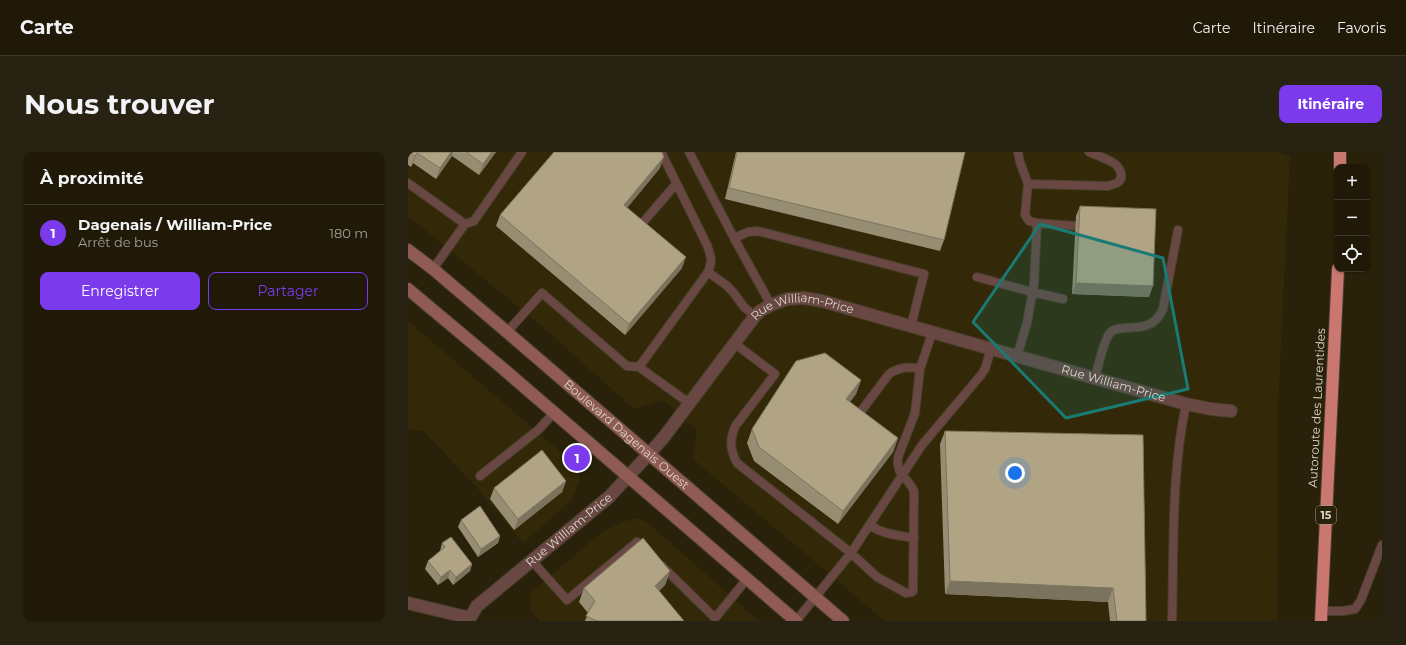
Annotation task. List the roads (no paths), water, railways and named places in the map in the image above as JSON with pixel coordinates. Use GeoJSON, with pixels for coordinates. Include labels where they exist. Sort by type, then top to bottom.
{"type":"FeatureCollection","features":[{"type":"Feature","properties":{"kind":"highway"},"geometry":{"type":"LineString","coordinates":[[1340,152],[1340,164]]}},
{"type":"Feature","properties":{"kind":"highway","name":"Autoroute des Laurentides"},"geometry":{"type":"LineString","coordinates":[[1321,616],[1338,272]]}},
{"type":"Feature","properties":{"kind":"main road","name":"Boulevard Dagenais Ouest"},"geometry":{"type":"LineString","coordinates":[[408,250],[433,269],[507,332],[843,621]]}},
{"type":"Feature","properties":{"kind":"main road"},"geometry":{"type":"LineString","coordinates":[[409,291],[554,413],[796,621]]}},
{"type":"Feature","properties":{"kind":"street","name":"Rue William-Price"},"geometry":{"type":"LineString","coordinates":[[474,620],[471,614],[477,606],[610,497],[664,437],[755,316],[760,311],[771,305],[787,299],[804,298],[850,308],[932,333],[1186,404],[1231,411]]}},
{"type":"Feature","properties":{"kind":"street"},"geometry":{"type":"LineString","coordinates":[[408,603],[474,620]]}},
{"type":"Feature","properties":{"kind":"lane"},"geometry":{"type":"LineString","coordinates":[[433,269],[465,224],[474,221],[522,152]]}},
{"type":"Feature","properties":{"kind":"lane"},"geometry":{"type":"LineString","coordinates":[[639,367],[708,272],[712,263],[707,245],[661,152]]}},
{"type":"Feature","properties":{"kind":"lane"},"geometry":{"type":"LineString","coordinates":[[689,152],[771,305]]}},
{"type":"Feature","properties":{"kind":"lane"},"geometry":{"type":"LineString","coordinates":[[1018,152],[1028,184],[1024,209],[1025,215],[1029,221],[1075,226]]}},
{"type":"Feature","properties":{"kind":"lane"},"geometry":{"type":"LineString","coordinates":[[1028,184],[1108,186],[1117,183],[1121,178],[1119,168],[1112,162],[1089,152]]}},
{"type":"Feature","properties":{"kind":"lane"},"geometry":{"type":"LineString","coordinates":[[408,183],[465,224]]}},
{"type":"Feature","properties":{"kind":"lane"},"geometry":{"type":"LineString","coordinates":[[645,220],[676,184]]}},
{"type":"Feature","properties":{"kind":"lane"},"geometry":{"type":"LineString","coordinates":[[1017,356],[1027,323],[1034,284],[1037,223]]}},
{"type":"Feature","properties":{"kind":"lane"},"geometry":{"type":"LineString","coordinates":[[1095,378],[1105,343],[1110,334],[1115,330],[1122,328],[1143,327],[1160,317],[1164,309],[1178,230]]}},
{"type":"Feature","properties":{"kind":"lane"},"geometry":{"type":"LineString","coordinates":[[734,238],[748,232],[758,231],[924,274],[910,326]]}},
{"type":"Feature","properties":{"kind":"lane"},"geometry":{"type":"LineString","coordinates":[[708,272],[726,285],[744,307],[755,316]]}},
{"type":"Feature","properties":{"kind":"lane"},"geometry":{"type":"LineString","coordinates":[[977,277],[1063,299]]}},
{"type":"Feature","properties":{"kind":"lane"},"geometry":{"type":"LineString","coordinates":[[507,332],[542,293],[627,366],[639,367],[689,403]]}},
{"type":"Feature","properties":{"kind":"lane"},"geometry":{"type":"LineString","coordinates":[[734,343],[775,374],[732,432],[731,449],[737,463],[852,553],[877,577],[906,593],[913,591],[914,491],[898,469],[898,457],[915,413],[920,369],[932,333]]}},
{"type":"Feature","properties":{"kind":"lane"},"geometry":{"type":"LineString","coordinates":[[796,621],[852,553],[922,445],[981,375],[985,369],[992,349]]}},
{"type":"Feature","properties":{"kind":"lane"},"geometry":{"type":"LineString","coordinates":[[856,418],[889,374],[893,371],[907,367],[920,369]]}},
{"type":"Feature","properties":{"kind":"lane"},"geometry":{"type":"LineString","coordinates":[[1172,621],[1176,470],[1180,432],[1186,404]]}},
{"type":"Feature","properties":{"kind":"lane"},"geometry":{"type":"LineString","coordinates":[[480,476],[538,430],[554,413]]}},
{"type":"Feature","properties":{"kind":"lane"},"geometry":{"type":"LineString","coordinates":[[870,525],[876,530],[884,533],[914,538]]}},
{"type":"Feature","properties":{"kind":"lane"},"geometry":{"type":"LineString","coordinates":[[532,560],[567,600],[637,542],[715,618],[747,579]]}},
{"type":"Feature","properties":{"kind":"lane"},"geometry":{"type":"LineString","coordinates":[[1321,616],[1355,609],[1361,600],[1382,545]]}},
{"type":"Feature","properties":{"kind":"place","name":"Dagenais / William-Price"},"geometry":{"type":"Point","coordinates":[577,458]}}]}
